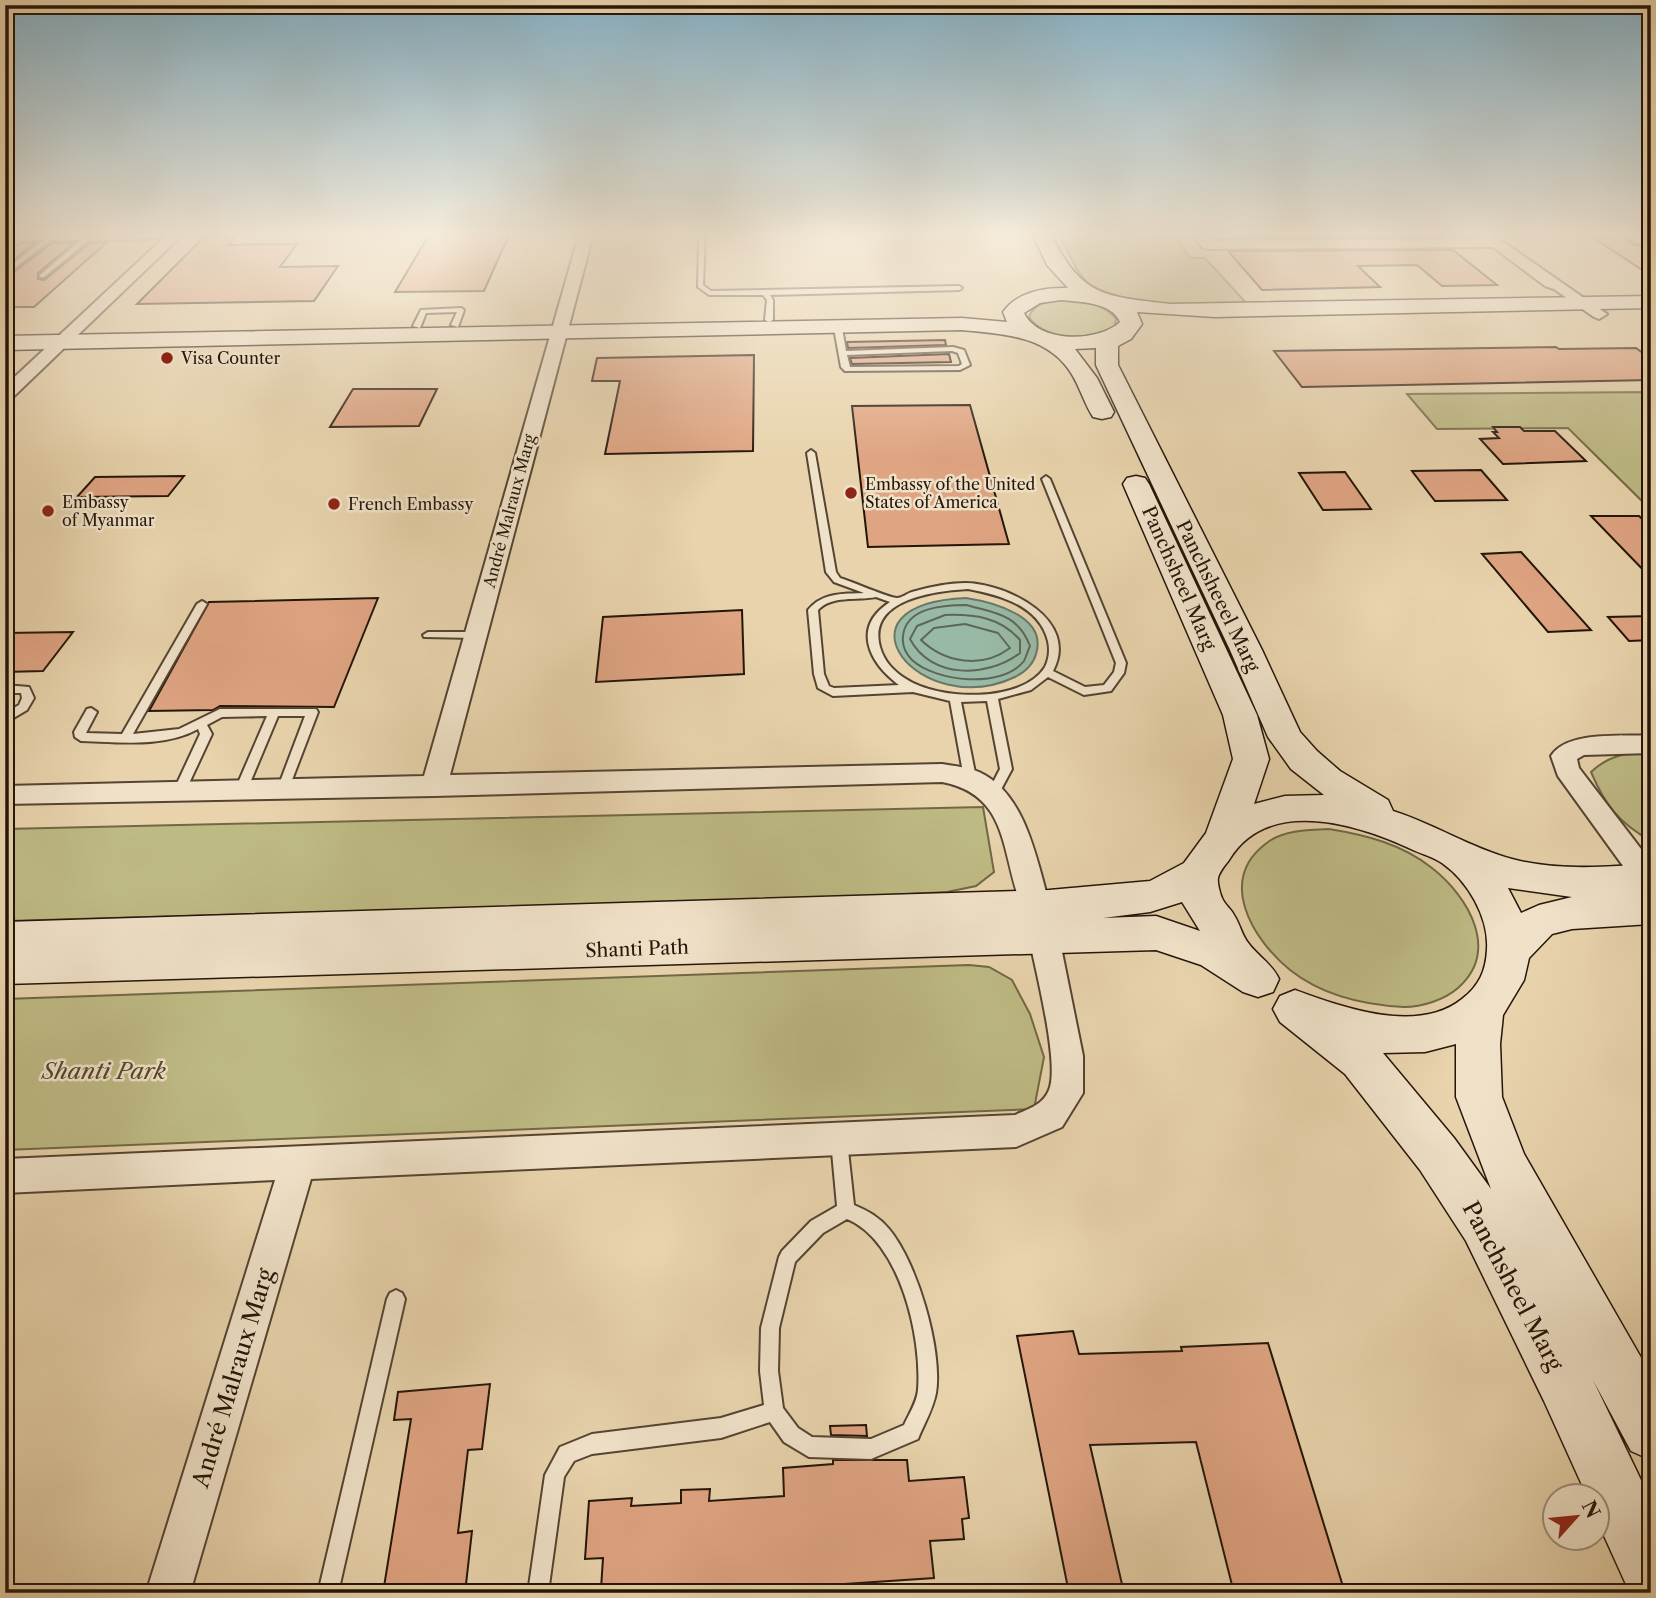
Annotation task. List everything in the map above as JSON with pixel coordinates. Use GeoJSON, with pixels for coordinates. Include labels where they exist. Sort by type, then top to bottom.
{"type":"FeatureCollection","features":[{"type":"Feature","properties":{"kind":"main road"},"geometry":{"type":"LineString","coordinates":[[5,343],[65,337],[417,326],[559,328],[947,316],[985,310]]}},
{"type":"Feature","properties":{"kind":"main road"},"geometry":{"type":"LineString","coordinates":[[1015,310],[1013,320],[1040,337]]}},
{"type":"Feature","properties":{"kind":"main road"},"geometry":{"type":"LineString","coordinates":[[1119,310],[1130,317],[1131,324],[1125,332]]}},
{"type":"Feature","properties":{"kind":"main road"},"geometry":{"type":"LineString","coordinates":[[1167,310],[1267,310]]}},
{"type":"Feature","properties":{"kind":"main road"},"geometry":{"type":"LineString","coordinates":[[5,333],[65,337],[559,328],[838,328],[962,324],[999,327],[1079,343],[1104,340],[1125,332],[1194,321],[1412,310]]}},
{"type":"Feature","properties":{"kind":"main road"},"geometry":{"type":"LineString","coordinates":[[1625,310],[1651,314]]}},
{"type":"Feature","properties":{"kind":"main road","name":"Panchsheeel Marg"},"geometry":{"type":"LineString","coordinates":[[1125,332],[1108,343],[1105,353],[1107,365],[1246,650],[1285,737],[1304,760],[1327,780],[1394,823]]}},
{"type":"Feature","properties":{"kind":"main road","name":"Panchsheel Marg"},"geometry":{"type":"LineString","coordinates":[[1040,337],[1070,353],[1083,371],[1175,567],[1240,715],[1251,759],[1223,839]]}},
{"type":"Feature","properties":{"kind":"main road"},"geometry":{"type":"LineString","coordinates":[[1455,853],[1478,875],[1495,900],[1506,926],[1509,951],[1505,977],[1492,1000],[1470,1018],[1440,1030],[1404,1034],[1347,1028],[1277,994],[1232,954],[1219,925],[1201,901],[1198,874],[1223,839],[1242,824],[1284,810],[1336,809],[1394,823],[1455,853],[1513,874],[1650,889]]}},
{"type":"Feature","properties":{"kind":"main road","name":"Shanti Path"},"geometry":{"type":"LineString","coordinates":[[5,967],[1040,922],[1109,901],[1167,892],[1198,874]]}},
{"type":"Feature","properties":{"kind":"main road"},"geometry":{"type":"LineString","coordinates":[[1509,951],[1539,921],[1650,889]]}},
{"type":"Feature","properties":{"kind":"main road","name":"Shanti Path"},"geometry":{"type":"LineString","coordinates":[[5,939],[1040,922],[1156,933],[1216,953],[1277,994]]}},
{"type":"Feature","properties":{"kind":"main road","name":"Panchsheel Marg"},"geometry":{"type":"LineString","coordinates":[[1277,994],[1361,1060],[1437,1154],[1484,1223],[1563,1381],[1651,1569]]}},
{"type":"Feature","properties":{"kind":"main road"},"geometry":{"type":"LineString","coordinates":[[1482,1007],[1478,1044],[1479,1097],[1504,1167],[1651,1431]]}},
{"type":"Feature","properties":{"kind":"street"},"geometry":{"type":"LineString","coordinates":[[5,395],[95,310]]}},
{"type":"Feature","properties":{"kind":"street","name":"André Malraux Marg"},"geometry":{"type":"LineString","coordinates":[[434,787],[564,310]]}},
{"type":"Feature","properties":{"kind":"street"},"geometry":{"type":"LineString","coordinates":[[1650,889],[1567,770],[1564,756],[1578,747],[1651,744]]}},
{"type":"Feature","properties":{"kind":"street"},"geometry":{"type":"LineString","coordinates":[[5,795],[942,773],[970,778],[993,794],[1011,825],[1040,922],[1067,1056],[1066,1093],[1050,1116],[1016,1131],[5,1176]]}},
{"type":"Feature","properties":{"kind":"street","name":"André Malraux Marg"},"geometry":{"type":"LineString","coordinates":[[168,1593],[298,1164]]}},
{"type":"Feature","properties":{"kind":"lane"},"geometry":{"type":"LineString","coordinates":[[769,320],[770,310]]}},
{"type":"Feature","properties":{"kind":"lane"},"geometry":{"type":"LineString","coordinates":[[838,328],[845,367],[853,370],[960,368],[966,365],[961,352],[953,349],[843,352]]}},
{"type":"Feature","properties":{"kind":"lane"},"geometry":{"type":"LineString","coordinates":[[811,453],[831,572],[837,580],[897,601]]}},
{"type":"Feature","properties":{"kind":"lane"},"geometry":{"type":"LineString","coordinates":[[1046,479],[1121,663],[1119,673],[1107,688],[1084,691],[1047,672]]}},
{"type":"Feature","properties":{"kind":"lane"},"geometry":{"type":"LineString","coordinates":[[875,594],[830,598],[818,602],[813,610],[818,674],[824,688],[833,692],[915,688],[955,698],[975,700],[992,697],[1029,686],[1047,672],[1055,655],[1054,636],[1043,618],[1023,603],[998,592],[968,586],[939,587],[912,593],[897,601],[876,621],[872,639],[877,657],[892,674],[915,688]]}},
{"type":"Feature","properties":{"kind":"lane"},"geometry":{"type":"LineString","coordinates":[[125,738],[202,604]]}},
{"type":"Feature","properties":{"kind":"lane"},"geometry":{"type":"LineString","coordinates":[[428,635],[475,635]]}},
{"type":"Feature","properties":{"kind":"lane"},"geometry":{"type":"LineString","coordinates":[[5,688],[25,690],[28,698],[23,707],[5,719]]}},
{"type":"Feature","properties":{"kind":"lane"},"geometry":{"type":"LineString","coordinates":[[992,697],[1006,769],[993,794]]}},
{"type":"Feature","properties":{"kind":"lane"},"geometry":{"type":"LineString","coordinates":[[955,698],[970,778]]}},
{"type":"Feature","properties":{"kind":"lane"},"geometry":{"type":"LineString","coordinates":[[91,712],[80,732],[81,737],[153,737],[181,733],[220,713],[312,712],[283,790]]}},
{"type":"Feature","properties":{"kind":"lane"},"geometry":{"type":"LineString","coordinates":[[241,790],[274,712]]}},
{"type":"Feature","properties":{"kind":"lane"},"geometry":{"type":"LineString","coordinates":[[179,792],[206,734],[199,724]]}},
{"type":"Feature","properties":{"kind":"lane"},"geometry":{"type":"LineString","coordinates":[[838,1140],[846,1210]]}},
{"type":"Feature","properties":{"kind":"lane"},"geometry":{"type":"LineString","coordinates":[[846,1210],[866,1217],[882,1234],[904,1270],[918,1309],[927,1360],[926,1394],[911,1432],[871,1449],[809,1447],[791,1435],[774,1410],[769,1371],[770,1328],[788,1256],[817,1227],[846,1210]]}},
{"type":"Feature","properties":{"kind":"lane"},"geometry":{"type":"LineString","coordinates":[[328,1593],[396,1298]]}},
{"type":"Feature","properties":{"kind":"lane"},"geometry":{"type":"LineString","coordinates":[[538,1593],[549,1533],[555,1475],[567,1454],[592,1444],[721,1428],[774,1410]]}},
{"type":"Feature","properties":{"kind":"green space"},"geometry":{"type":"Polygon","coordinates":[[[1034,310],[1105,310],[1116,319],[1115,326],[1095,335],[1057,335],[1036,325],[1029,317],[1034,310]]]}},
{"type":"Feature","properties":{"kind":"green space"},"geometry":{"type":"Polygon","coordinates":[[[1651,392],[1651,510],[1568,428],[1437,429],[1407,394],[1651,392]]]}},
{"type":"Feature","properties":{"kind":"green space"},"geometry":{"type":"Polygon","coordinates":[[[1651,752],[1651,841],[1614,812],[1591,772],[1618,756],[1651,752]]]}},
{"type":"Feature","properties":{"kind":"green space"},"geometry":{"type":"Polygon","coordinates":[[[983,807],[994,872],[976,886],[947,892],[807,899],[5,921],[5,829],[983,807]]]}},
{"type":"Feature","properties":{"kind":"green space"},"geometry":{"type":"Polygon","coordinates":[[[1329,829],[1370,838],[1408,853],[1432,868],[1458,894],[1475,925],[1478,941],[1477,958],[1470,973],[1458,988],[1440,999],[1418,1006],[1389,1006],[1344,998],[1303,979],[1290,970],[1263,942],[1245,908],[1242,891],[1244,873],[1252,857],[1268,842],[1282,835],[1329,829]]]}},
{"type":"Feature","properties":{"kind":"green space","name":"Shanti Park"},"geometry":{"type":"Polygon","coordinates":[[[969,965],[989,967],[1012,980],[1030,1014],[1044,1057],[1034,1109],[5,1150],[5,999],[969,965]]]}},
{"type":"Feature","properties":{"kind":"water"},"geometry":{"type":"Polygon","coordinates":[[[966,598],[1003,607],[1026,621],[1034,630],[1038,641],[1036,654],[1025,670],[1015,677],[980,687],[947,684],[921,673],[902,657],[894,637],[901,619],[924,605],[966,598]]]}},
{"type":"Feature","properties":{"kind":"building"},"geometry":{"type":"Polygon","coordinates":[[[945,340],[946,345],[848,348],[847,342],[945,340]]]}},
{"type":"Feature","properties":{"kind":"building"},"geometry":{"type":"Polygon","coordinates":[[[1636,348],[1651,359],[1651,380],[1302,387],[1274,351],[1636,348]]]}},
{"type":"Feature","properties":{"kind":"building"},"geometry":{"type":"Polygon","coordinates":[[[949,354],[951,362],[852,364],[850,358],[949,354]]]}},
{"type":"Feature","properties":{"kind":"building"},"geometry":{"type":"Polygon","coordinates":[[[754,355],[753,451],[605,454],[620,381],[592,381],[597,358],[754,355]]]}},
{"type":"Feature","properties":{"kind":"building"},"geometry":{"type":"Polygon","coordinates":[[[353,389],[437,389],[419,426],[330,427],[353,389]]]}},
{"type":"Feature","properties":{"kind":"building"},"geometry":{"type":"Polygon","coordinates":[[[970,405],[1009,544],[868,547],[852,406],[970,405]]]}},
{"type":"Feature","properties":{"kind":"building"},"geometry":{"type":"Polygon","coordinates":[[[1493,427],[1555,431],[1586,461],[1503,464],[1480,439],[1499,438],[1493,432],[1497,432],[1493,427]]]}},
{"type":"Feature","properties":{"kind":"building"},"geometry":{"type":"Polygon","coordinates":[[[1481,470],[1507,500],[1435,501],[1412,471],[1481,470]]]}},
{"type":"Feature","properties":{"kind":"building"},"geometry":{"type":"Polygon","coordinates":[[[1345,472],[1371,509],[1323,510],[1299,473],[1345,472]]]}},
{"type":"Feature","properties":{"kind":"building"},"geometry":{"type":"Polygon","coordinates":[[[184,476],[168,496],[77,497],[95,477],[184,476]]]}},
{"type":"Feature","properties":{"kind":"building"},"geometry":{"type":"Polygon","coordinates":[[[1591,516],[1639,516],[1651,527],[1651,578],[1591,516]]]}},
{"type":"Feature","properties":{"kind":"building"},"geometry":{"type":"Polygon","coordinates":[[[1521,552],[1591,630],[1548,632],[1482,554],[1521,552]]]}},
{"type":"Feature","properties":{"kind":"building"},"geometry":{"type":"Polygon","coordinates":[[[378,598],[334,707],[220,706],[213,710],[149,711],[209,602],[378,598]]]}},
{"type":"Feature","properties":{"kind":"building"},"geometry":{"type":"Polygon","coordinates":[[[742,610],[744,674],[596,682],[603,617],[742,610]]]}},
{"type":"Feature","properties":{"kind":"building"},"geometry":{"type":"Polygon","coordinates":[[[1651,616],[1651,640],[1629,641],[1608,617],[1651,616]]]}},
{"type":"Feature","properties":{"kind":"building"},"geometry":{"type":"Polygon","coordinates":[[[73,632],[43,671],[5,672],[5,633],[73,632]]]}},
{"type":"Feature","properties":{"kind":"building"},"geometry":{"type":"Polygon","coordinates":[[[1073,1331],[1079,1354],[1182,1351],[1181,1347],[1268,1343],[1345,1593],[1234,1593],[1196,1442],[1090,1445],[1124,1593],[1069,1593],[1017,1336],[1073,1331]]]}},
{"type":"Feature","properties":{"kind":"building"},"geometry":{"type":"Polygon","coordinates":[[[490,1384],[482,1449],[468,1450],[458,1533],[472,1531],[465,1593],[383,1593],[411,1419],[394,1420],[398,1392],[490,1384]]]}},
{"type":"Feature","properties":{"kind":"building"},"geometry":{"type":"Polygon","coordinates":[[[866,1425],[867,1436],[831,1435],[830,1426],[866,1425]]]}},
{"type":"Feature","properties":{"kind":"building"},"geometry":{"type":"Polygon","coordinates":[[[833,1460],[907,1460],[909,1481],[964,1477],[969,1518],[962,1519],[964,1539],[930,1541],[934,1578],[712,1593],[630,1593],[631,1587],[601,1589],[603,1558],[585,1559],[589,1501],[632,1498],[631,1506],[681,1503],[681,1490],[710,1489],[709,1501],[784,1496],[783,1468],[833,1464],[833,1460]]]}},
{"type":"Feature","properties":{"kind":"place","name":"Visa Counter"},"geometry":{"type":"Point","coordinates":[167,358]}},
{"type":"Feature","properties":{"kind":"place","name":"Embassy of the United States of America"},"geometry":{"type":"Point","coordinates":[851,493]}},
{"type":"Feature","properties":{"kind":"place","name":"French Embassy"},"geometry":{"type":"Point","coordinates":[334,504]}},
{"type":"Feature","properties":{"kind":"place","name":"Embassy of Myanmar"},"geometry":{"type":"Point","coordinates":[48,511]}}]}
